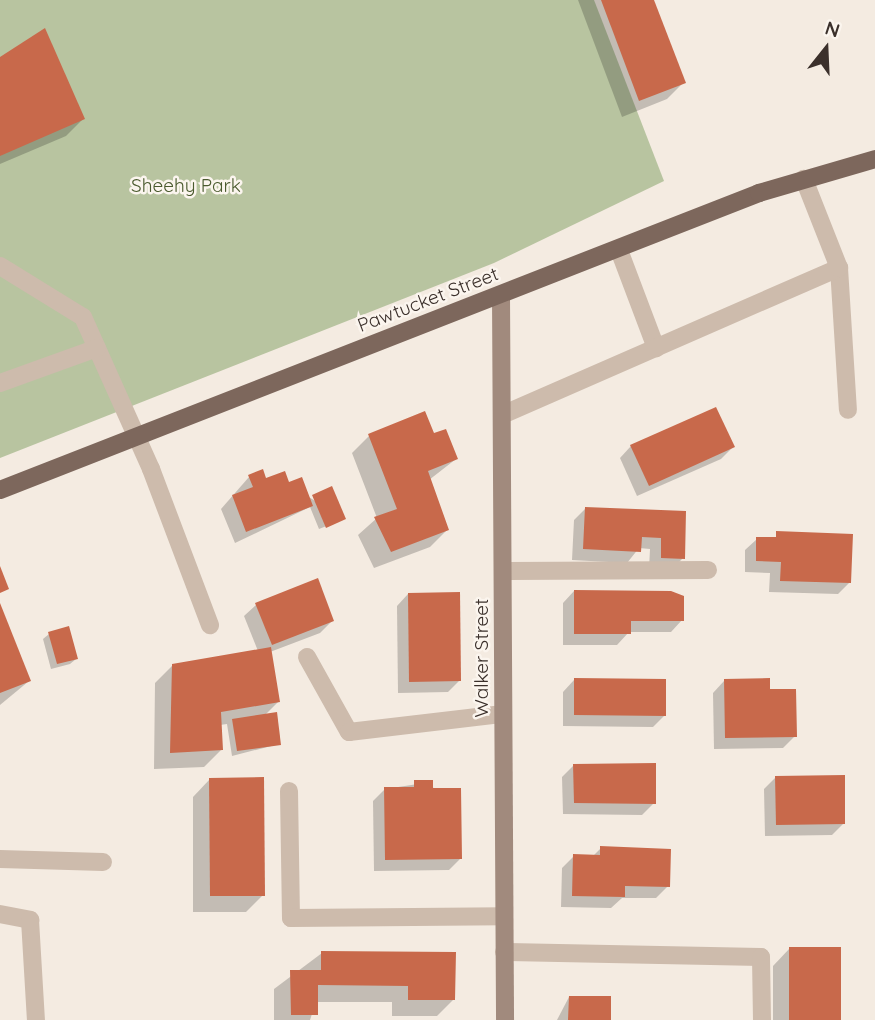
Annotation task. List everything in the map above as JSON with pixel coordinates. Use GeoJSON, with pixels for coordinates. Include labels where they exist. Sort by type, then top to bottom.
{"type":"FeatureCollection","features":[{"type":"Feature","properties":{"kind":"main road","name":"Pawtucket Street"},"geometry":{"type":"LineString","coordinates":[[0,490],[804,179],[875,159]]}},
{"type":"Feature","properties":{"kind":"street","name":"Walker Street"},"geometry":{"type":"LineString","coordinates":[[501,296],[505,1020]]}},
{"type":"Feature","properties":{"kind":"lane"},"geometry":{"type":"LineString","coordinates":[[804,179],[839,268],[848,410]]}},
{"type":"Feature","properties":{"kind":"lane"},"geometry":{"type":"LineString","coordinates":[[619,250],[656,348]]}},
{"type":"Feature","properties":{"kind":"lane"},"geometry":{"type":"LineString","coordinates":[[0,266],[83,317],[135,436],[210,625]]}},
{"type":"Feature","properties":{"kind":"lane"},"geometry":{"type":"LineString","coordinates":[[502,415],[839,268]]}},
{"type":"Feature","properties":{"kind":"lane"},"geometry":{"type":"LineString","coordinates":[[0,383],[97,348]]}},
{"type":"Feature","properties":{"kind":"lane"},"geometry":{"type":"LineString","coordinates":[[503,571],[708,570]]}},
{"type":"Feature","properties":{"kind":"lane"},"geometry":{"type":"LineString","coordinates":[[307,657],[349,732],[503,714]]}},
{"type":"Feature","properties":{"kind":"lane"},"geometry":{"type":"LineString","coordinates":[[289,791],[291,918],[504,916]]}},
{"type":"Feature","properties":{"kind":"lane"},"geometry":{"type":"LineString","coordinates":[[0,859],[103,862]]}},
{"type":"Feature","properties":{"kind":"lane"},"geometry":{"type":"LineString","coordinates":[[0,914],[30,920],[33,928],[36,1020]]}},
{"type":"Feature","properties":{"kind":"lane"},"geometry":{"type":"LineString","coordinates":[[504,952],[761,957],[762,1020]]}},
{"type":"Feature","properties":{"kind":"green space","name":"Sheehy Park"},"geometry":{"type":"Polygon","coordinates":[[[0,0],[594,0],[664,181],[494,263],[0,458],[0,0]]]}},
{"type":"Feature","properties":{"kind":"building"},"geometry":{"type":"Polygon","coordinates":[[[601,0],[654,0],[686,83],[639,101],[601,0]]]}},
{"type":"Feature","properties":{"kind":"building"},"geometry":{"type":"Polygon","coordinates":[[[45,28],[85,119],[0,156],[0,57],[45,28]]]}},
{"type":"Feature","properties":{"kind":"building"},"geometry":{"type":"Polygon","coordinates":[[[716,407],[735,447],[649,486],[630,445],[716,407]]]}},
{"type":"Feature","properties":{"kind":"building"},"geometry":{"type":"Polygon","coordinates":[[[425,411],[434,433],[446,429],[458,459],[428,471],[449,530],[391,552],[374,517],[397,509],[368,434],[425,411]]]}},
{"type":"Feature","properties":{"kind":"building"},"geometry":{"type":"Polygon","coordinates":[[[263,469],[266,478],[285,471],[289,482],[302,477],[313,506],[246,532],[232,495],[253,487],[248,475],[263,469]]]}},
{"type":"Feature","properties":{"kind":"building"},"geometry":{"type":"Polygon","coordinates":[[[332,486],[346,519],[326,528],[312,495],[332,486]]]}},
{"type":"Feature","properties":{"kind":"building"},"geometry":{"type":"Polygon","coordinates":[[[585,507],[686,511],[685,559],[661,558],[661,538],[642,537],[641,552],[583,549],[585,507]]]}},
{"type":"Feature","properties":{"kind":"building"},"geometry":{"type":"Polygon","coordinates":[[[776,531],[853,534],[851,583],[780,581],[781,562],[756,561],[756,537],[776,537],[776,531]]]}},
{"type":"Feature","properties":{"kind":"building"},"geometry":{"type":"Polygon","coordinates":[[[0,566],[9,589],[0,593],[0,566]]]}},
{"type":"Feature","properties":{"kind":"building"},"geometry":{"type":"Polygon","coordinates":[[[318,578],[334,621],[272,645],[255,603],[318,578]]]}},
{"type":"Feature","properties":{"kind":"building"},"geometry":{"type":"Polygon","coordinates":[[[574,590],[671,591],[684,596],[684,621],[631,621],[631,634],[574,634],[574,590]]]}},
{"type":"Feature","properties":{"kind":"building"},"geometry":{"type":"Polygon","coordinates":[[[460,592],[461,681],[409,682],[408,593],[460,592]]]}},
{"type":"Feature","properties":{"kind":"building"},"geometry":{"type":"Polygon","coordinates":[[[0,603],[31,681],[0,693],[0,603]]]}},
{"type":"Feature","properties":{"kind":"building"},"geometry":{"type":"Polygon","coordinates":[[[69,626],[78,659],[57,664],[48,632],[69,626]]]}},
{"type":"Feature","properties":{"kind":"building"},"geometry":{"type":"Polygon","coordinates":[[[271,647],[280,702],[221,712],[223,750],[170,753],[172,664],[271,647]]]}},
{"type":"Feature","properties":{"kind":"building"},"geometry":{"type":"Polygon","coordinates":[[[574,678],[666,679],[666,716],[574,715],[574,678]]]}},
{"type":"Feature","properties":{"kind":"building"},"geometry":{"type":"Polygon","coordinates":[[[770,678],[770,689],[796,689],[797,737],[725,738],[724,679],[770,678]]]}},
{"type":"Feature","properties":{"kind":"building"},"geometry":{"type":"Polygon","coordinates":[[[277,712],[281,745],[237,751],[232,719],[277,712]]]}},
{"type":"Feature","properties":{"kind":"building"},"geometry":{"type":"Polygon","coordinates":[[[656,763],[656,804],[574,803],[573,764],[656,763]]]}},
{"type":"Feature","properties":{"kind":"building"},"geometry":{"type":"Polygon","coordinates":[[[845,775],[845,824],[776,825],[775,776],[845,775]]]}},
{"type":"Feature","properties":{"kind":"building"},"geometry":{"type":"Polygon","coordinates":[[[264,777],[265,896],[210,896],[209,778],[264,777]]]}},
{"type":"Feature","properties":{"kind":"building"},"geometry":{"type":"Polygon","coordinates":[[[414,780],[433,780],[433,788],[461,788],[462,859],[385,860],[384,787],[414,787],[414,780]]]}},
{"type":"Feature","properties":{"kind":"building"},"geometry":{"type":"Polygon","coordinates":[[[600,846],[671,849],[670,887],[625,886],[625,897],[572,896],[573,854],[600,855],[600,846]]]}},
{"type":"Feature","properties":{"kind":"building"},"geometry":{"type":"Polygon","coordinates":[[[789,947],[841,947],[841,1020],[789,1020],[789,947]]]}},
{"type":"Feature","properties":{"kind":"building"},"geometry":{"type":"Polygon","coordinates":[[[321,951],[456,952],[455,1000],[408,1000],[408,986],[318,985],[318,1015],[291,1015],[290,970],[321,970],[321,951]]]}},
{"type":"Feature","properties":{"kind":"building"},"geometry":{"type":"Polygon","coordinates":[[[569,996],[611,996],[611,1020],[568,1020],[569,996]]]}}]}
